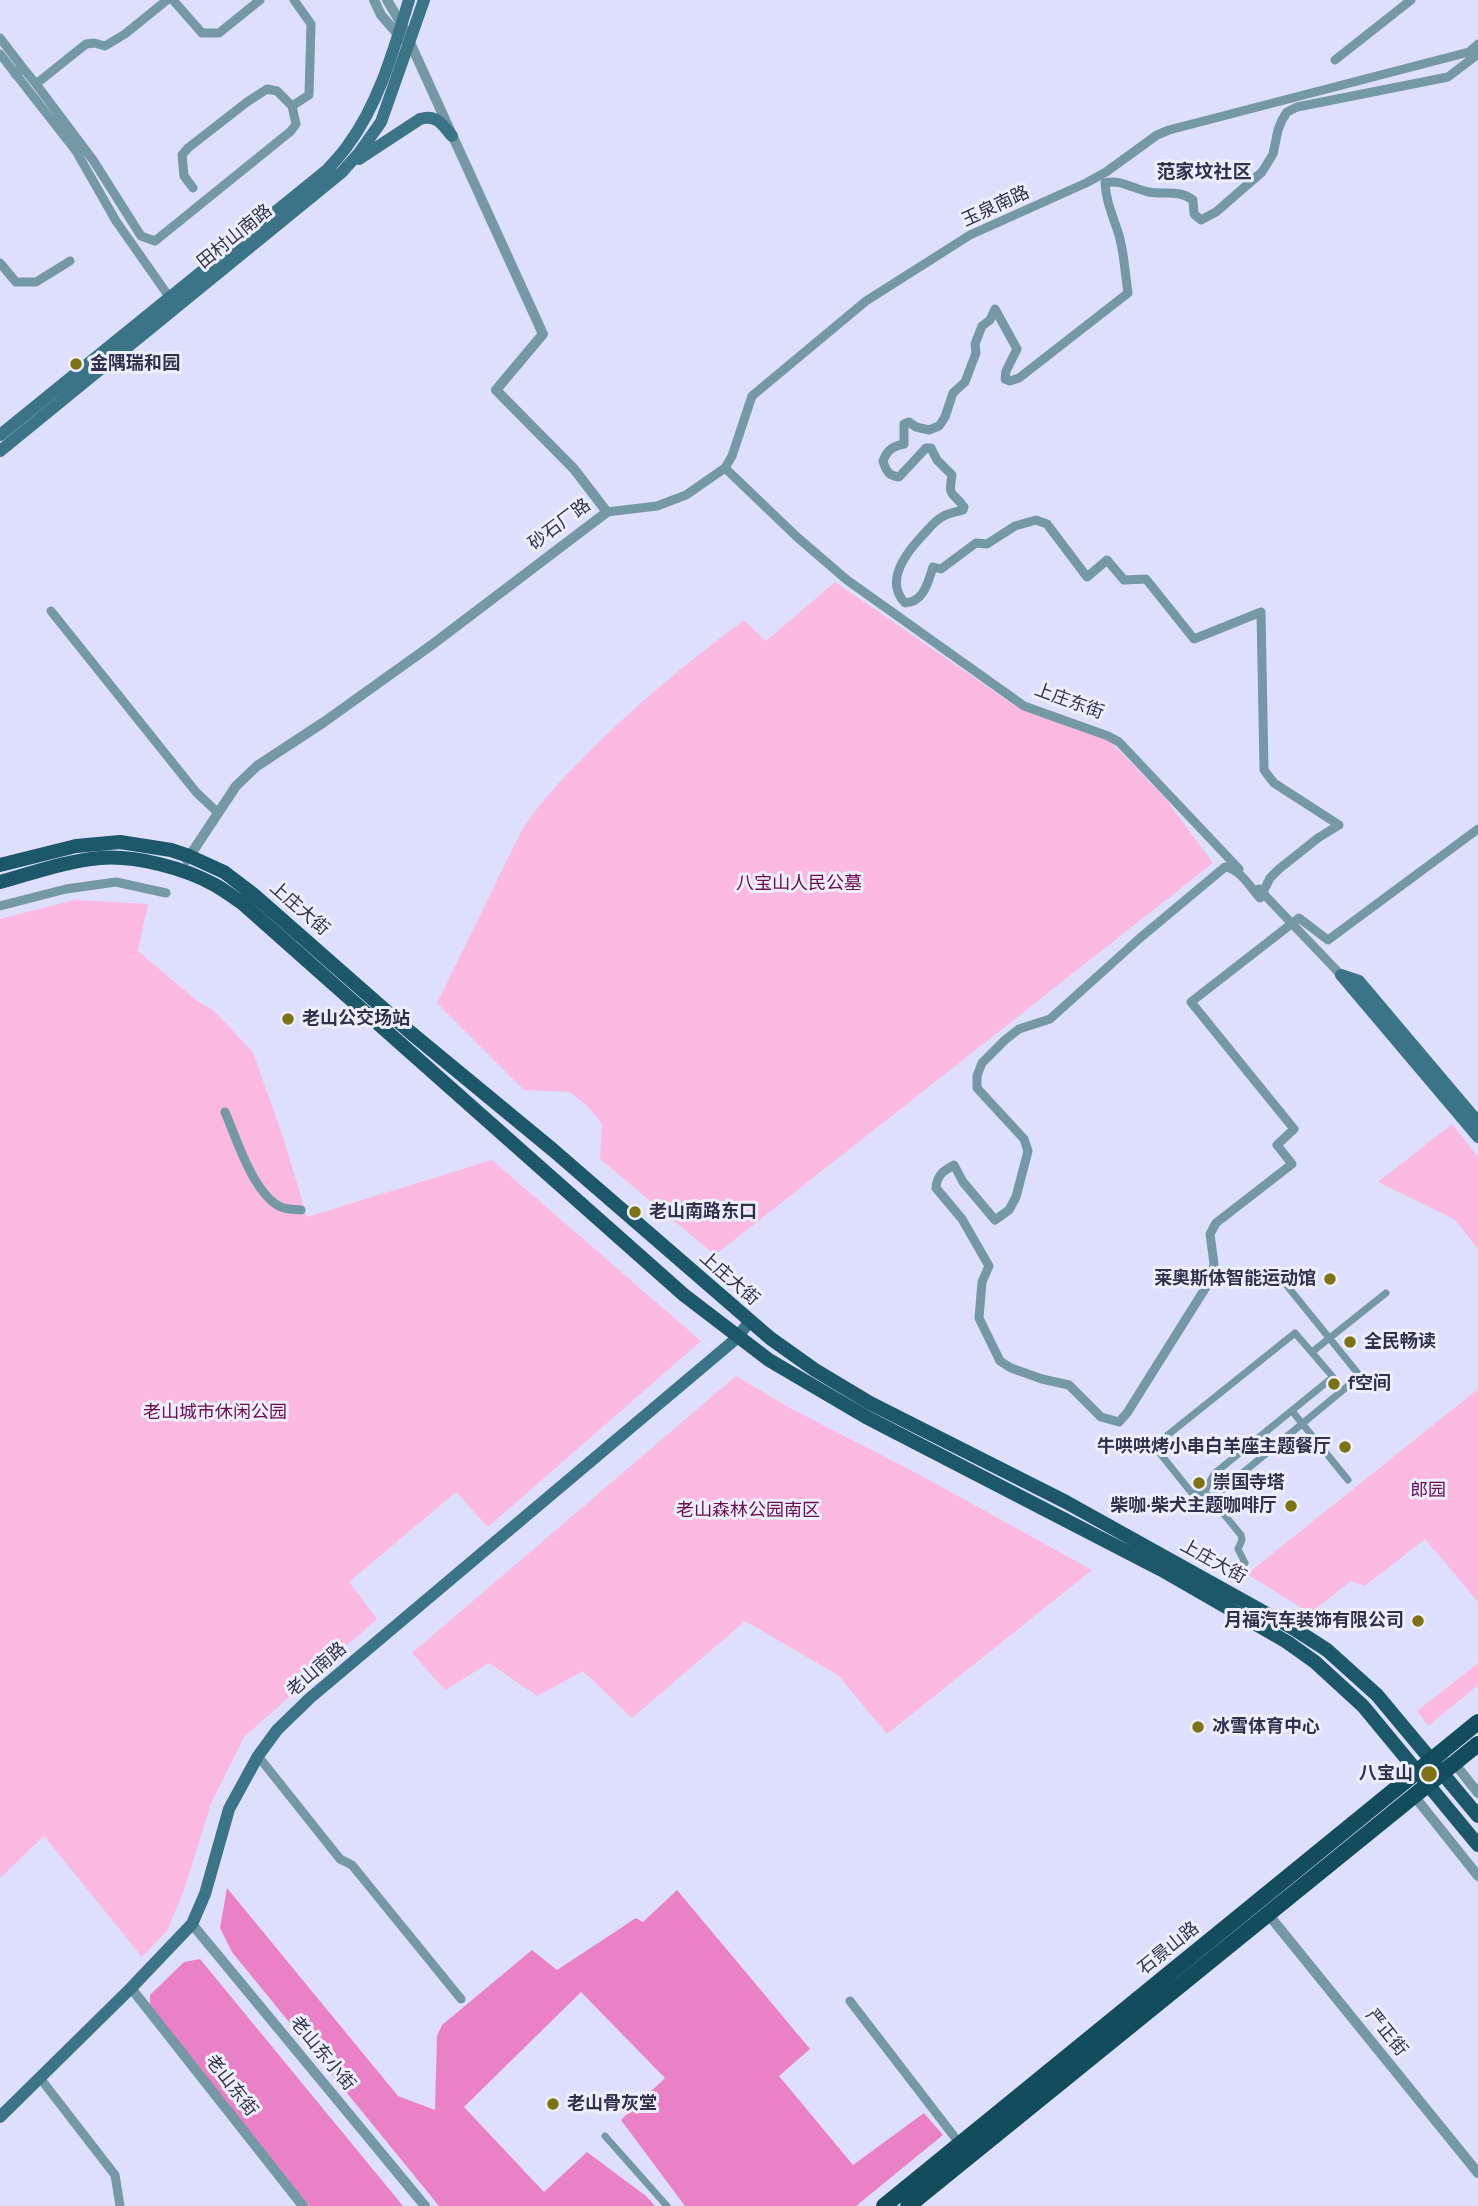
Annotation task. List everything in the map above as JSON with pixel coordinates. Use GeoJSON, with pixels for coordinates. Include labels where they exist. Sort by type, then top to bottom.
{"type":"FeatureCollection","features":[{"type":"Feature","properties":{"kind":"highway","name":"石景山路"},"geometry":{"type":"LineString","coordinates":[[884,2206],[1478,1723]]}},
{"type":"Feature","properties":{"kind":"highway","name":"石景山路"},"geometry":{"type":"LineString","coordinates":[[908,2206],[1478,1744]]}},
{"type":"Feature","properties":{"kind":"main road","name":"田村山南路"},"geometry":{"type":"LineString","coordinates":[[0,435],[327,170],[349,144],[369,108],[400,31],[409,0]]}},
{"type":"Feature","properties":{"kind":"main road","name":"田村山南路"},"geometry":{"type":"LineString","coordinates":[[0,451],[342,172],[381,122],[424,0]]}},
{"type":"Feature","properties":{"kind":"main road"},"geometry":{"type":"LineString","coordinates":[[342,172],[420,119],[429,117],[438,120],[452,136]]}},
{"type":"Feature","properties":{"kind":"main road","name":"上庄大街"},"geometry":{"type":"LineString","coordinates":[[0,865],[101,842],[143,844],[189,856],[224,872],[253,894],[410,1032],[553,1150],[749,1322],[815,1370],[870,1403],[1066,1502],[1296,1630],[1327,1650],[1355,1673],[1390,1709],[1432,1760],[1449,1769],[1478,1816]]}},
{"type":"Feature","properties":{"kind":"main road","name":"上庄大街"},"geometry":{"type":"LineString","coordinates":[[0,882],[69,863],[120,858],[158,864],[216,885],[242,903],[684,1295],[737,1338],[854,1410],[1162,1570],[1287,1642],[1315,1662],[1353,1696],[1478,1845]]}},
{"type":"Feature","properties":{"kind":"main road","name":"上庄东街"},"geometry":{"type":"LineString","coordinates":[[1341,975],[1359,981],[1478,1122]]}},
{"type":"Feature","properties":{"kind":"main road","name":"上庄东街"},"geometry":{"type":"LineString","coordinates":[[1341,975],[1478,1137]]}},
{"type":"Feature","properties":{"kind":"main road","name":"老山南路"},"geometry":{"type":"LineString","coordinates":[[0,2117],[192,1924],[205,1894],[229,1809],[258,1756],[277,1730],[310,1698],[737,1338],[749,1322]]}},
{"type":"Feature","properties":{"kind":"street"},"geometry":{"type":"LineString","coordinates":[[36,84],[86,44],[105,46],[125,34],[167,0]]}},
{"type":"Feature","properties":{"kind":"street"},"geometry":{"type":"LineString","coordinates":[[173,0],[202,33],[219,33],[260,0]]}},
{"type":"Feature","properties":{"kind":"street"},"geometry":{"type":"LineString","coordinates":[[292,106],[309,95],[311,24],[293,0]]}},
{"type":"Feature","properties":{"kind":"street","name":"砂石厂路"},"geometry":{"type":"LineString","coordinates":[[374,0],[382,15],[400,31]]}},
{"type":"Feature","properties":{"kind":"street","name":"砂石厂路"},"geometry":{"type":"LineString","coordinates":[[180,871],[236,786],[257,766],[324,722],[433,643],[607,512],[574,469],[496,390],[542,334],[387,0]]}},
{"type":"Feature","properties":{"kind":"street"},"geometry":{"type":"LineString","coordinates":[[1335,60],[1411,0]]}},
{"type":"Feature","properties":{"kind":"street"},"geometry":{"type":"LineString","coordinates":[[0,38],[19,71],[76,151],[116,220],[170,298]]}},
{"type":"Feature","properties":{"kind":"street","name":"玉泉南路"},"geometry":{"type":"LineString","coordinates":[[725,468],[732,456],[752,396],[866,301],[970,234],[1086,183],[1157,135],[1169,130],[1469,52],[1478,44]]}},
{"type":"Feature","properties":{"kind":"street"},"geometry":{"type":"LineString","coordinates":[[0,54],[36,84],[93,160],[141,236],[155,241],[291,131],[296,124],[292,106],[277,91],[267,89],[188,148],[182,155],[184,176],[193,188]]}},
{"type":"Feature","properties":{"kind":"street"},"geometry":{"type":"LineString","coordinates":[[1478,54],[1448,77],[1297,107],[1287,112],[1278,130],[1273,154],[1262,172],[1216,212],[1201,220],[1194,214],[1193,200],[1181,193],[1150,192],[1115,180],[1105,183],[1105,198],[1118,232],[1128,293],[1019,378],[1010,381],[1005,379],[1006,370],[1017,349],[995,309],[990,320],[982,326],[975,344],[976,352],[964,382],[953,393],[939,426],[929,430],[909,422],[904,424],[904,444],[894,446],[883,461],[888,474],[900,477],[926,448],[931,447],[937,460],[952,475],[951,495],[964,507],[963,510],[942,517],[933,525],[901,563],[897,576],[898,586],[901,599],[905,603],[912,603],[926,589],[933,567],[941,569],[976,543],[987,544],[1014,526],[1036,520],[1048,524],[1087,577],[1107,560],[1124,580],[1146,579],[1194,639],[1261,612],[1264,770],[1274,783],[1339,825],[1279,869],[1270,878],[1260,898],[1236,871],[1225,867],[1140,938],[1050,1019],[1020,1029],[982,1063],[977,1076],[977,1088],[1024,1139],[1028,1151],[1016,1197],[1009,1210],[995,1220],[963,1182],[954,1165],[936,1178],[936,1188],[961,1219],[989,1266],[982,1282],[979,1318],[1000,1361],[1011,1368],[1042,1379],[1069,1384],[1101,1417],[1119,1422],[1212,1279],[1214,1264],[1210,1234],[1216,1223],[1292,1164],[1277,1146],[1294,1129],[1191,1002],[1299,918],[1328,940],[1478,829]]}},
{"type":"Feature","properties":{"kind":"street"},"geometry":{"type":"LineString","coordinates":[[0,263],[16,282],[36,282],[70,261]]}},
{"type":"Feature","properties":{"kind":"street"},"geometry":{"type":"LineString","coordinates":[[607,512],[667,503],[686,495],[725,468]]}},
{"type":"Feature","properties":{"kind":"street","name":"上庄东街"},"geometry":{"type":"LineString","coordinates":[[725,468],[797,537],[847,580],[1024,706],[1119,742],[1341,975]]}},
{"type":"Feature","properties":{"kind":"street"},"geometry":{"type":"LineString","coordinates":[[51,611],[196,792],[217,812]]}},
{"type":"Feature","properties":{"kind":"street"},"geometry":{"type":"LineString","coordinates":[[0,906],[66,889],[116,882],[166,893]]}},
{"type":"Feature","properties":{"kind":"street"},"geometry":{"type":"LineString","coordinates":[[225,1112],[265,1196],[281,1208],[301,1210]]}},
{"type":"Feature","properties":{"kind":"street"},"geometry":{"type":"LineString","coordinates":[[1245,1563],[1238,1549],[1241,1535],[1208,1495],[1210,1479],[1333,1377],[1295,1333],[1154,1446],[1192,1492],[1208,1495],[1360,1376],[1275,1271]]}},
{"type":"Feature","properties":{"kind":"street"},"geometry":{"type":"LineString","coordinates":[[1312,1352],[1386,1293]]}},
{"type":"Feature","properties":{"kind":"street"},"geometry":{"type":"LineString","coordinates":[[1292,1410],[1348,1480]]}},
{"type":"Feature","properties":{"kind":"street"},"geometry":{"type":"LineString","coordinates":[[258,1756],[340,1859],[352,1865],[461,1999]]}},
{"type":"Feature","properties":{"kind":"street"},"geometry":{"type":"LineString","coordinates":[[1449,1769],[1478,1793]]}},
{"type":"Feature","properties":{"kind":"street"},"geometry":{"type":"LineString","coordinates":[[1418,1772],[1415,1797],[1478,1876]]}},
{"type":"Feature","properties":{"kind":"street","name":"严正街"},"geometry":{"type":"LineString","coordinates":[[1268,1914],[1478,2173]]}},
{"type":"Feature","properties":{"kind":"street","name":"老山东小街"},"geometry":{"type":"LineString","coordinates":[[192,1924],[425,2206]]}},
{"type":"Feature","properties":{"kind":"street","name":"老山东街"},"geometry":{"type":"LineString","coordinates":[[131,1988],[303,2206]]}},
{"type":"Feature","properties":{"kind":"street"},"geometry":{"type":"LineString","coordinates":[[850,2001],[960,2144]]}},
{"type":"Feature","properties":{"kind":"street"},"geometry":{"type":"LineString","coordinates":[[40,2078],[115,2175],[120,2206]]}},
{"type":"Feature","properties":{"kind":"street"},"geometry":{"type":"LineString","coordinates":[[605,2136],[667,2206]]}},
{"type":"Feature","properties":{"kind":"green space","name":"八宝山人民公墓"},"geometry":{"type":"Polygon","coordinates":[[[835,582],[1017,707],[1109,740],[1165,798],[1213,863],[715,1255],[600,1159],[602,1124],[589,1108],[570,1092],[524,1090],[437,1003],[522,830],[568,773],[642,702],[744,620],[766,641],[835,582]]]}},
{"type":"Feature","properties":{"kind":"green space","name":"老山城市休闲公园"},"geometry":{"type":"Polygon","coordinates":[[[74,900],[148,904],[138,951],[197,1001],[213,1010],[253,1052],[307,1217],[492,1160],[701,1341],[488,1527],[456,1492],[349,1582],[377,1619],[244,1737],[212,1801],[184,1890],[167,1931],[142,1957],[44,1836],[0,1878],[0,919],[74,900]]]}},
{"type":"Feature","properties":{"kind":"green space"},"geometry":{"type":"Polygon","coordinates":[[[1452,1124],[1478,1157],[1478,1249],[1454,1219],[1378,1182],[1452,1124]]]}},
{"type":"Feature","properties":{"kind":"green space","name":"老山森林公园南区"},"geometry":{"type":"Polygon","coordinates":[[[736,1376],[790,1408],[920,1475],[1092,1570],[887,1734],[838,1675],[745,1621],[632,1718],[583,1671],[537,1696],[489,1663],[445,1690],[412,1653],[736,1376]]]}},
{"type":"Feature","properties":{"kind":"green space","name":"郎园"},"geometry":{"type":"Polygon","coordinates":[[[1478,1389],[1478,1602],[1425,1539],[1365,1586],[1351,1581],[1310,1613],[1247,1574],[1478,1389]]]}},
{"type":"Feature","properties":{"kind":"green space"},"geometry":{"type":"Polygon","coordinates":[[[1478,1663],[1478,1685],[1428,1726],[1417,1711],[1478,1663]]]}},
{"type":"Feature","properties":{"kind":"shaded area"},"geometry":{"type":"Polygon","coordinates":[[[227,1888],[398,2096],[435,2110],[437,2036],[442,2025],[532,1950],[557,1970],[636,1918],[643,1922],[677,1890],[810,2049],[779,2076],[853,2165],[924,2113],[943,2135],[856,2206],[685,2206],[621,2120],[665,2078],[581,1992],[464,2107],[544,2192],[587,2152],[646,2196],[655,2206],[439,2206],[232,1952],[220,1928],[227,1888]]]}},
{"type":"Feature","properties":{"kind":"shaded area"},"geometry":{"type":"Polygon","coordinates":[[[200,1959],[403,2206],[309,2206],[150,2005],[150,1995],[184,1962],[200,1959]]]}},
{"type":"Feature","properties":{"kind":"place","name":"金隅瑞和园"},"geometry":{"type":"Point","coordinates":[76,364]}},
{"type":"Feature","properties":{"kind":"place","name":"老山公交场站"},"geometry":{"type":"Point","coordinates":[288,1019]}},
{"type":"Feature","properties":{"kind":"place","name":"老山南路东口"},"geometry":{"type":"Point","coordinates":[635,1212]}},
{"type":"Feature","properties":{"kind":"place","name":"莱奥斯体智能运动馆"},"geometry":{"type":"Point","coordinates":[1330,1279]}},
{"type":"Feature","properties":{"kind":"place","name":"全民畅读"},"geometry":{"type":"Point","coordinates":[1350,1342]}},
{"type":"Feature","properties":{"kind":"place","name":"f空间"},"geometry":{"type":"Point","coordinates":[1334,1384]}},
{"type":"Feature","properties":{"kind":"place","name":"牛哄哄烤小串白羊座主题餐厅"},"geometry":{"type":"Point","coordinates":[1345,1447]}},
{"type":"Feature","properties":{"kind":"place","name":"崇国寺塔"},"geometry":{"type":"Point","coordinates":[1199,1483]}},
{"type":"Feature","properties":{"kind":"place","name":"柴咖·柴犬主题咖啡厅"},"geometry":{"type":"Point","coordinates":[1291,1506]}},
{"type":"Feature","properties":{"kind":"place","name":"月福汽车装饰有限公司"},"geometry":{"type":"Point","coordinates":[1418,1621]}},
{"type":"Feature","properties":{"kind":"place","name":"冰雪体育中心"},"geometry":{"type":"Point","coordinates":[1198,1727]}},
{"type":"Feature","properties":{"kind":"place","name":"八宝山"},"geometry":{"type":"Point","coordinates":[1429,1774]}},
{"type":"Feature","properties":{"kind":"place","name":"老山骨灰堂"},"geometry":{"type":"Point","coordinates":[553,2104]}},
{"type":"Feature","properties":{"kind":"district","name":"范家坟社区"},"geometry":{"type":"Point","coordinates":[1204,173]}}]}
